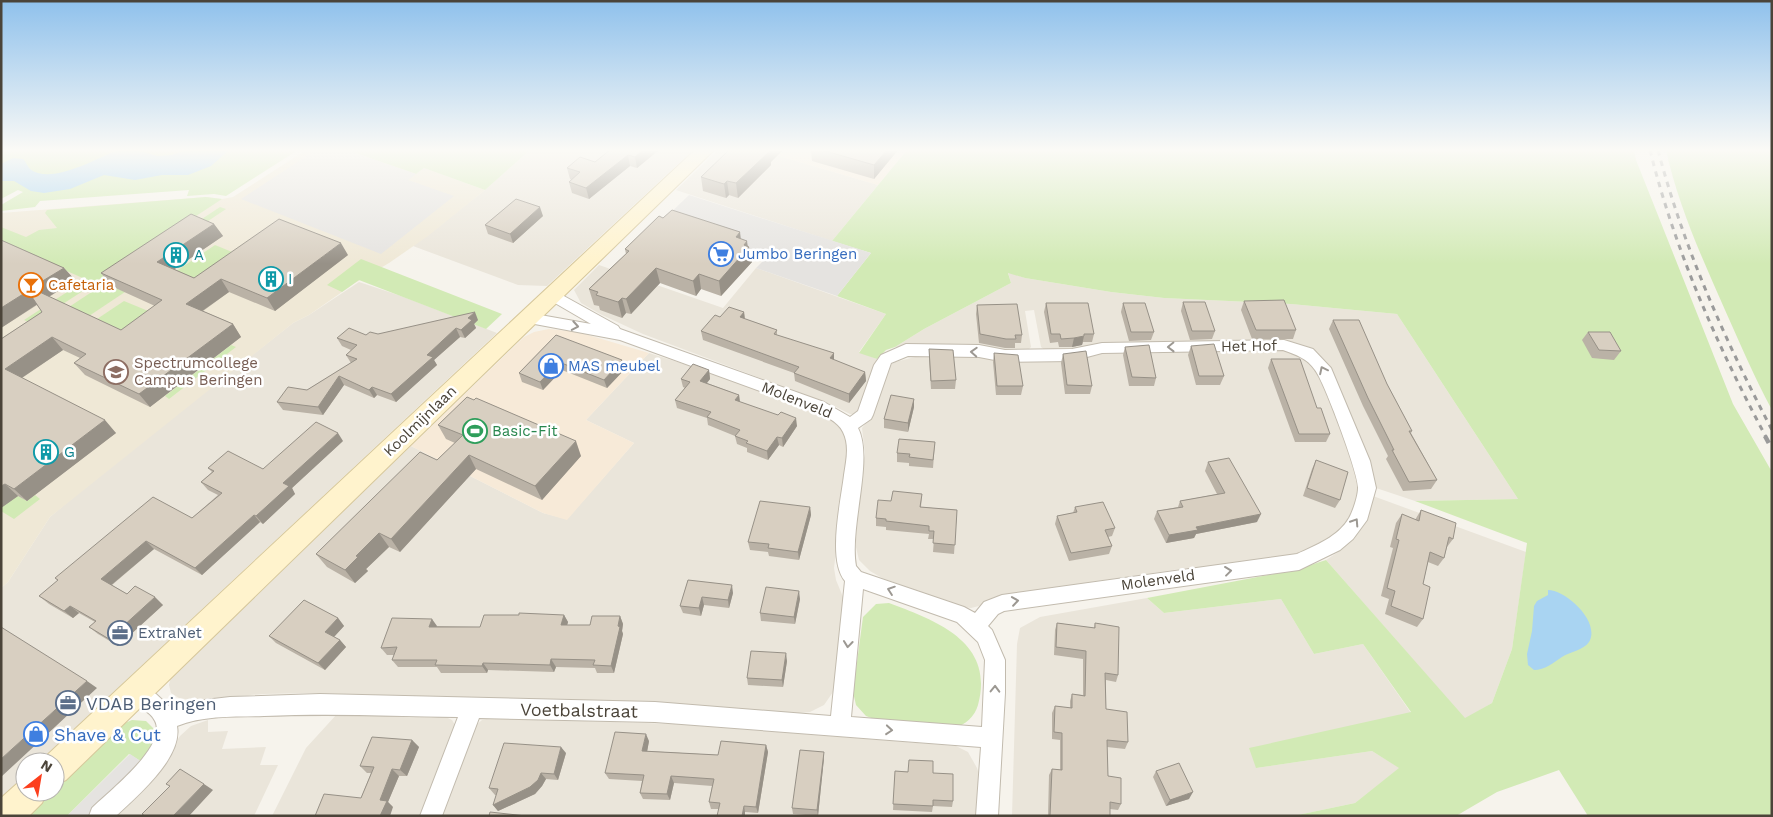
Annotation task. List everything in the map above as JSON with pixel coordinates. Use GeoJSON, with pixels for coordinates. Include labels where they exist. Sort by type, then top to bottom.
{"type":"FeatureCollection","features":[{"type":"Feature","properties":{"kind":"street","name":"Koolmijnlaan"},"geometry":{"type":"LineString","coordinates":[[65,760],[665,188]]}},
{"type":"Feature","properties":{"kind":"street"},"geometry":{"type":"LineString","coordinates":[[553,295],[622,335]]}},
{"type":"Feature","properties":{"kind":"street"},"geometry":{"type":"LineString","coordinates":[[529,318],[622,335]]}},
{"type":"Feature","properties":{"kind":"street","name":"Molenveld"},"geometry":{"type":"LineString","coordinates":[[622,335],[818,406],[834,413],[849,426],[854,435],[856,449],[846,564],[848,570],[855,578],[840,726]]}},
{"type":"Feature","properties":{"kind":"street","name":"Het Hof"},"geometry":{"type":"LineString","coordinates":[[849,426],[865,415],[882,365],[886,359],[906,350],[979,351],[1005,356],[1021,356],[1072,355],[1102,348],[1293,346],[1308,353],[1323,368],[1361,460],[1367,488],[1358,520],[1334,544],[1319,554]]}},
{"type":"Feature","properties":{"kind":"street","name":"Molenveld"},"geometry":{"type":"LineString","coordinates":[[976,626],[991,608],[1002,603],[1299,562],[1319,554]]}},
{"type":"Feature","properties":{"kind":"street"},"geometry":{"type":"LineString","coordinates":[[855,578],[964,616],[976,626],[990,644],[995,660],[995,693],[987,816]]}},
{"type":"Feature","properties":{"kind":"street"},"geometry":{"type":"LineString","coordinates":[[100,816],[154,762],[164,748],[169,733],[166,720],[156,706],[135,693]]}},
{"type":"Feature","properties":{"kind":"street","name":"Voetbalstraat"},"geometry":{"type":"LineString","coordinates":[[166,720],[187,712],[230,707],[320,704],[655,712],[992,738]]}},
{"type":"Feature","properties":{"kind":"street"},"geometry":{"type":"LineString","coordinates":[[431,816],[472,708]]}},
{"type":"Feature","properties":{"kind":"street"},"geometry":{"type":"LineString","coordinates":[[6,816],[21,802]]}},
{"type":"Feature","properties":{"kind":"shaded area","name":"Spectrumcollege Campus Beringen"},"geometry":{"type":"Polygon","coordinates":[[[247,188],[480,188],[485,190],[428,236],[309,315],[293,323],[50,517],[8,582],[1,588],[1,213],[206,197],[222,199],[233,197],[247,188]]]}},
{"type":"Feature","properties":{"kind":"shaded area"},"geometry":{"type":"Polygon","coordinates":[[[258,188],[431,188],[454,196],[381,254],[241,199],[258,188]]]}},
{"type":"Feature","properties":{"kind":"shaded area"},"geometry":{"type":"Polygon","coordinates":[[[487,188],[652,188],[547,286],[518,285],[413,246],[487,188]]]}},
{"type":"Feature","properties":{"kind":"shaded area"},"geometry":{"type":"Polygon","coordinates":[[[678,188],[875,188],[832,241],[676,190],[678,188]]]}},
{"type":"Feature","properties":{"kind":"shaded area"},"geometry":{"type":"Polygon","coordinates":[[[689,195],[871,253],[837,296],[756,268],[763,261],[738,253],[662,221],[689,195]]]}},
{"type":"Feature","properties":{"kind":"shaded area"},"geometry":{"type":"Polygon","coordinates":[[[599,265],[723,308],[756,268],[886,314],[859,352],[877,359],[863,408],[854,414],[850,414],[832,405],[643,334],[602,315],[581,303],[574,290],[599,265]]]}},
{"type":"Feature","properties":{"kind":"shaded area"},"geometry":{"type":"Polygon","coordinates":[[[1008,272],[1025,278],[1111,292],[1164,298],[1291,304],[1397,314],[1518,499],[1415,501],[1373,487],[1307,348],[1290,342],[1046,351],[1041,347],[1034,310],[1025,311],[1031,347],[1027,351],[895,347],[924,329],[1011,283],[1008,272]]]}},
{"type":"Feature","properties":{"kind":"shaded area"},"geometry":{"type":"Polygon","coordinates":[[[359,282],[497,333],[74,729],[52,752],[15,752],[15,790],[1,805],[1,588],[8,582],[50,517],[106,470],[293,323],[309,315],[359,282]]]}},
{"type":"Feature","properties":{"kind":"shaded area"},"geometry":{"type":"Polygon","coordinates":[[[549,329],[578,332],[649,353],[586,420],[634,443],[567,520],[543,513],[411,446],[524,337],[534,332],[549,329]]]}},
{"type":"Feature","properties":{"kind":"shaded area"},"geometry":{"type":"Polygon","coordinates":[[[1288,350],[1303,355],[1315,367],[1354,459],[1358,489],[1355,506],[1344,526],[1326,542],[1305,553],[1189,571],[1187,568],[1002,595],[971,608],[962,607],[882,578],[870,571],[859,560],[855,543],[865,453],[862,428],[871,417],[889,366],[895,362],[919,356],[1288,350]]]}},
{"type":"Feature","properties":{"kind":"shaded area"},"geometry":{"type":"Polygon","coordinates":[[[649,353],[706,371],[823,415],[833,420],[844,431],[849,447],[834,568],[836,580],[843,597],[844,610],[833,692],[824,705],[810,712],[799,713],[654,703],[311,693],[263,694],[191,700],[179,698],[171,693],[169,685],[171,676],[411,446],[543,513],[567,519],[634,443],[586,420],[649,353]]]}},
{"type":"Feature","properties":{"kind":"shaded area"},"geometry":{"type":"Polygon","coordinates":[[[1373,496],[1526,552],[1512,649],[1492,703],[1465,719],[1326,560],[1341,550],[1359,532],[1368,516],[1373,496]]]}},
{"type":"Feature","properties":{"kind":"shaded area"},"geometry":{"type":"Polygon","coordinates":[[[1147,598],[1164,613],[1281,599],[1314,654],[1363,644],[1411,713],[1256,768],[1372,751],[1400,768],[1355,803],[1293,816],[1012,816],[1017,644],[1020,628],[1040,617],[1147,598]]]}},
{"type":"Feature","properties":{"kind":"shaded area"},"geometry":{"type":"Polygon","coordinates":[[[337,714],[446,717],[452,720],[455,725],[422,816],[272,816],[306,748],[337,714]]]}},
{"type":"Feature","properties":{"kind":"shaded area"},"geometry":{"type":"Polygon","coordinates":[[[491,718],[676,724],[956,746],[968,752],[980,777],[978,816],[439,816],[475,726],[482,720],[491,718]]]}},
{"type":"Feature","properties":{"kind":"shaded area"},"geometry":{"type":"Polygon","coordinates":[[[208,720],[208,732],[228,731],[222,749],[266,747],[260,765],[278,765],[254,816],[111,816],[167,756],[180,736],[191,726],[208,720]]]}},
{"type":"Feature","properties":{"kind":"shaded area"},"geometry":{"type":"Polygon","coordinates":[[[130,754],[142,762],[88,816],[67,816],[130,754]]]}},
{"type":"Feature","properties":{"kind":"green space"},"geometry":{"type":"Polygon","coordinates":[[[1,188],[238,188],[226,196],[214,194],[187,196],[189,190],[40,201],[35,207],[1,211],[1,205],[23,192],[18,190],[1,199],[1,188]]]}},
{"type":"Feature","properties":{"kind":"green space"},"geometry":{"type":"Polygon","coordinates":[[[876,188],[1647,188],[1733,404],[1772,472],[1772,816],[1588,816],[1559,770],[1497,792],[1456,816],[1293,816],[1355,803],[1399,768],[1372,751],[1256,768],[1249,748],[1411,712],[1363,644],[1314,654],[1281,599],[1164,613],[1147,598],[1295,570],[1326,560],[1465,718],[1492,703],[1512,649],[1527,543],[1415,501],[1518,499],[1397,314],[1291,304],[1164,298],[1111,292],[1025,278],[1008,273],[1011,283],[924,329],[895,347],[886,350],[877,359],[859,353],[886,314],[837,296],[871,253],[832,241],[876,188]]]}},
{"type":"Feature","properties":{"kind":"green space"},"geometry":{"type":"Polygon","coordinates":[[[1676,188],[1772,188],[1772,410],[1747,360],[1699,251],[1676,188]]]}},
{"type":"Feature","properties":{"kind":"green space"},"geometry":{"type":"Polygon","coordinates":[[[206,197],[222,199],[94,283],[1,242],[1,227],[26,237],[39,230],[57,228],[45,213],[47,210],[206,197]]]}},
{"type":"Feature","properties":{"kind":"green space"},"geometry":{"type":"Polygon","coordinates":[[[220,207],[226,209],[111,286],[125,292],[83,320],[1,352],[220,207]]]}},
{"type":"Feature","properties":{"kind":"green space"},"geometry":{"type":"Polygon","coordinates":[[[215,245],[242,256],[202,284],[175,272],[215,245]]]}},
{"type":"Feature","properties":{"kind":"green space"},"geometry":{"type":"Polygon","coordinates":[[[361,259],[502,314],[486,329],[359,280],[342,292],[327,285],[361,259]]]}},
{"type":"Feature","properties":{"kind":"green space"},"geometry":{"type":"Polygon","coordinates":[[[81,283],[89,287],[32,324],[24,320],[81,283]]]}},
{"type":"Feature","properties":{"kind":"green space"},"geometry":{"type":"Polygon","coordinates":[[[124,301],[153,313],[126,332],[97,319],[124,301]]]}},
{"type":"Feature","properties":{"kind":"green space"},"geometry":{"type":"Polygon","coordinates":[[[231,345],[236,347],[169,399],[165,396],[231,345]]]}},
{"type":"Feature","properties":{"kind":"green space"},"geometry":{"type":"Polygon","coordinates":[[[13,493],[27,501],[35,495],[40,499],[14,519],[1,511],[1,502],[13,493]]]}},
{"type":"Feature","properties":{"kind":"green space"},"geometry":{"type":"Polygon","coordinates":[[[889,603],[943,627],[958,637],[970,650],[978,665],[981,683],[977,709],[966,722],[958,726],[948,727],[877,720],[866,716],[856,705],[853,692],[863,617],[876,604],[889,603]]]}},
{"type":"Feature","properties":{"kind":"green space"},"geometry":{"type":"Polygon","coordinates":[[[132,720],[146,721],[154,729],[155,741],[142,762],[129,754],[67,816],[26,816],[41,802],[65,802],[65,778],[120,725],[132,720]]]}},
{"type":"Feature","properties":{"kind":"water"},"geometry":{"type":"Polygon","coordinates":[[[26,188],[72,188],[44,193],[26,188]]]}},
{"type":"Feature","properties":{"kind":"water"},"geometry":{"type":"Polygon","coordinates":[[[1548,590],[1564,595],[1580,608],[1590,625],[1591,634],[1589,642],[1584,647],[1565,655],[1552,664],[1534,670],[1528,665],[1527,654],[1532,631],[1534,606],[1537,601],[1548,595],[1548,590]]]}},
{"type":"Feature","properties":{"kind":"building"},"geometry":{"type":"Polygon","coordinates":[[[516,199],[540,207],[510,234],[485,225],[516,199]]]}},
{"type":"Feature","properties":{"kind":"building"},"geometry":{"type":"Polygon","coordinates":[[[672,210],[740,232],[736,237],[747,241],[744,245],[749,247],[719,281],[699,274],[693,281],[656,268],[626,299],[622,298],[618,302],[596,295],[598,292],[589,289],[629,251],[625,249],[659,216],[663,218],[672,210]]]}},
{"type":"Feature","properties":{"kind":"building"},"geometry":{"type":"Polygon","coordinates":[[[191,214],[214,224],[157,262],[194,278],[279,219],[341,243],[267,298],[221,279],[186,304],[233,324],[139,394],[74,363],[86,354],[52,337],[5,369],[105,420],[14,489],[5,484],[1,486],[1,339],[42,312],[28,291],[1,308],[1,240],[64,268],[31,288],[121,330],[162,300],[101,273],[191,214]]]}},
{"type":"Feature","properties":{"kind":"building"},"geometry":{"type":"Polygon","coordinates":[[[1284,300],[1296,330],[1256,330],[1244,301],[1284,300]]]}},
{"type":"Feature","properties":{"kind":"building"},"geometry":{"type":"Polygon","coordinates":[[[1183,302],[1205,302],[1215,331],[1192,331],[1183,302]]]}},
{"type":"Feature","properties":{"kind":"building"},"geometry":{"type":"Polygon","coordinates":[[[1046,303],[1088,303],[1094,334],[1061,339],[1060,334],[1051,334],[1046,303]]]}},
{"type":"Feature","properties":{"kind":"building"},"geometry":{"type":"Polygon","coordinates":[[[1123,303],[1145,303],[1154,332],[1131,332],[1123,303]]]}},
{"type":"Feature","properties":{"kind":"building"},"geometry":{"type":"Polygon","coordinates":[[[1017,304],[1022,335],[1015,335],[1016,339],[1006,339],[980,334],[977,305],[1017,304]]]}},
{"type":"Feature","properties":{"kind":"building"},"geometry":{"type":"Polygon","coordinates":[[[729,307],[744,312],[740,317],[777,330],[774,334],[834,353],[830,358],[865,372],[849,394],[794,373],[799,367],[701,331],[715,315],[720,317],[729,307]]]}},
{"type":"Feature","properties":{"kind":"building"},"geometry":{"type":"Polygon","coordinates":[[[475,312],[468,318],[472,320],[461,330],[456,328],[427,355],[433,357],[391,394],[372,387],[369,390],[339,376],[318,407],[277,402],[288,387],[307,390],[357,359],[346,355],[357,345],[337,338],[349,328],[366,335],[370,332],[378,334],[475,312]]]}},
{"type":"Feature","properties":{"kind":"building"},"geometry":{"type":"Polygon","coordinates":[[[1333,320],[1359,320],[1387,384],[1412,431],[1409,431],[1437,480],[1409,482],[1392,450],[1394,450],[1333,320]]]}},
{"type":"Feature","properties":{"kind":"building"},"geometry":{"type":"Polygon","coordinates":[[[1588,332],[1610,332],[1621,351],[1599,350],[1588,332]]]}},
{"type":"Feature","properties":{"kind":"building"},"geometry":{"type":"Polygon","coordinates":[[[556,335],[622,360],[604,380],[559,362],[540,382],[519,373],[556,335]]]}},
{"type":"Feature","properties":{"kind":"building"},"geometry":{"type":"Polygon","coordinates":[[[1214,344],[1224,376],[1199,376],[1191,346],[1214,344]]]}},
{"type":"Feature","properties":{"kind":"building"},"geometry":{"type":"Polygon","coordinates":[[[1149,345],[1156,378],[1132,377],[1125,347],[1149,345]]]}},
{"type":"Feature","properties":{"kind":"building"},"geometry":{"type":"Polygon","coordinates":[[[929,349],[953,350],[956,380],[931,381],[929,349]]]}},
{"type":"Feature","properties":{"kind":"building"},"geometry":{"type":"Polygon","coordinates":[[[1086,351],[1092,386],[1067,385],[1063,354],[1086,351]]]}},
{"type":"Feature","properties":{"kind":"building"},"geometry":{"type":"Polygon","coordinates":[[[994,353],[1018,355],[1023,386],[997,386],[994,353]]]}},
{"type":"Feature","properties":{"kind":"building"},"geometry":{"type":"Polygon","coordinates":[[[1271,359],[1300,359],[1317,408],[1321,408],[1330,434],[1299,434],[1271,359]]]}},
{"type":"Feature","properties":{"kind":"building"},"geometry":{"type":"Polygon","coordinates":[[[693,364],[709,370],[700,381],[739,395],[735,400],[778,415],[781,412],[796,418],[782,438],[777,437],[767,451],[746,443],[748,441],[735,436],[740,430],[707,417],[711,412],[675,400],[690,382],[681,379],[693,364]]]}},
{"type":"Feature","properties":{"kind":"building"},"geometry":{"type":"Polygon","coordinates":[[[891,395],[914,399],[908,423],[884,419],[891,395]]]}},
{"type":"Feature","properties":{"kind":"building"},"geometry":{"type":"Polygon","coordinates":[[[467,397],[474,400],[476,398],[576,441],[535,486],[469,455],[391,539],[379,533],[345,570],[316,554],[420,452],[437,460],[463,435],[438,425],[467,397]]]}},
{"type":"Feature","properties":{"kind":"building"},"geometry":{"type":"Polygon","coordinates":[[[316,422],[338,433],[283,483],[289,486],[195,568],[146,541],[101,579],[127,594],[135,586],[155,597],[109,639],[89,627],[96,621],[70,606],[64,611],[39,596],[58,580],[55,578],[153,497],[192,518],[222,493],[201,482],[214,471],[208,468],[228,451],[263,469],[316,422]]]}},
{"type":"Feature","properties":{"kind":"building"},"geometry":{"type":"Polygon","coordinates":[[[899,439],[935,442],[933,460],[909,457],[910,454],[897,453],[899,439]]]}},
{"type":"Feature","properties":{"kind":"building"},"geometry":{"type":"Polygon","coordinates":[[[1229,458],[1261,514],[1196,527],[1198,530],[1169,535],[1157,511],[1183,507],[1180,501],[1225,493],[1208,462],[1229,458]]]}},
{"type":"Feature","properties":{"kind":"building"},"geometry":{"type":"Polygon","coordinates":[[[1316,460],[1348,472],[1340,500],[1307,488],[1316,460]]]}},
{"type":"Feature","properties":{"kind":"building"},"geometry":{"type":"Polygon","coordinates":[[[893,491],[922,494],[920,507],[957,510],[955,545],[933,543],[934,531],[929,531],[929,526],[876,518],[878,500],[891,501],[893,491]]]}},
{"type":"Feature","properties":{"kind":"building"},"geometry":{"type":"Polygon","coordinates":[[[760,501],[810,507],[798,552],[768,548],[769,544],[748,542],[760,501]]]}},
{"type":"Feature","properties":{"kind":"building"},"geometry":{"type":"Polygon","coordinates":[[[1103,502],[1115,528],[1105,530],[1112,546],[1071,553],[1057,516],[1077,512],[1075,507],[1103,502]]]}},
{"type":"Feature","properties":{"kind":"building"},"geometry":{"type":"Polygon","coordinates":[[[1421,510],[1456,523],[1453,539],[1449,537],[1444,558],[1430,552],[1423,584],[1430,587],[1423,619],[1391,606],[1395,591],[1387,588],[1399,540],[1396,539],[1402,514],[1419,521],[1421,510]]]}},
{"type":"Feature","properties":{"kind":"building"},"geometry":{"type":"Polygon","coordinates":[[[688,580],[732,585],[728,600],[702,597],[699,608],[680,606],[688,580]]]}},
{"type":"Feature","properties":{"kind":"building"},"geometry":{"type":"Polygon","coordinates":[[[766,587],[799,591],[794,617],[760,613],[766,587]]]}},
{"type":"Feature","properties":{"kind":"building"},"geometry":{"type":"Polygon","coordinates":[[[304,600],[338,618],[325,632],[340,640],[318,663],[269,636],[304,600]]]}},
{"type":"Feature","properties":{"kind":"building"},"geometry":{"type":"Polygon","coordinates":[[[519,613],[564,615],[561,625],[590,625],[592,616],[620,616],[618,626],[620,627],[611,666],[593,665],[595,660],[551,659],[550,665],[483,663],[482,666],[435,665],[437,660],[392,660],[397,647],[381,648],[392,618],[432,619],[429,627],[480,627],[484,615],[519,615],[519,613]]]}},
{"type":"Feature","properties":{"kind":"building"},"geometry":{"type":"Polygon","coordinates":[[[1057,623],[1095,628],[1095,623],[1119,627],[1118,675],[1105,673],[1106,709],[1127,712],[1128,742],[1107,740],[1108,776],[1121,778],[1121,804],[1110,802],[1110,816],[1050,816],[1052,769],[1062,770],[1062,733],[1054,732],[1055,706],[1072,708],[1072,694],[1085,696],[1086,651],[1056,647],[1057,623]]]}},
{"type":"Feature","properties":{"kind":"building"},"geometry":{"type":"Polygon","coordinates":[[[1,627],[87,681],[1,759],[1,627]]]}},
{"type":"Feature","properties":{"kind":"building"},"geometry":{"type":"Polygon","coordinates":[[[751,651],[786,653],[782,680],[747,678],[751,651]]]}},
{"type":"Feature","properties":{"kind":"building"},"geometry":{"type":"Polygon","coordinates":[[[615,732],[646,734],[642,751],[718,755],[721,741],[766,745],[756,807],[744,806],[742,816],[717,816],[720,803],[709,802],[714,779],[671,776],[667,794],[640,793],[644,775],[605,773],[615,732]]]}},
{"type":"Feature","properties":{"kind":"building"},"geometry":{"type":"Polygon","coordinates":[[[372,737],[412,740],[400,770],[392,769],[380,800],[387,801],[380,816],[315,816],[324,794],[361,798],[374,767],[360,766],[372,737]]]}},
{"type":"Feature","properties":{"kind":"building"},"geometry":{"type":"Polygon","coordinates":[[[504,743],[561,747],[554,774],[541,773],[538,780],[530,787],[493,805],[498,789],[489,788],[504,743]]]}},
{"type":"Feature","properties":{"kind":"building"},"geometry":{"type":"Polygon","coordinates":[[[800,750],[824,752],[817,810],[792,808],[800,750]]]}},
{"type":"Feature","properties":{"kind":"building"},"geometry":{"type":"Polygon","coordinates":[[[909,760],[933,761],[933,773],[953,774],[953,801],[933,800],[933,806],[893,804],[895,771],[908,772],[909,760]]]}},
{"type":"Feature","properties":{"kind":"building"},"geometry":{"type":"Polygon","coordinates":[[[1179,763],[1193,792],[1170,800],[1156,771],[1179,763]]]}},
{"type":"Feature","properties":{"kind":"building"},"geometry":{"type":"Polygon","coordinates":[[[180,769],[204,784],[173,816],[145,816],[142,814],[170,786],[166,784],[180,769]]]}},
{"type":"Feature","properties":{"kind":"building"},"geometry":{"type":"Polygon","coordinates":[[[490,812],[526,816],[489,816],[490,812]]]}},
{"type":"Feature","properties":{"kind":"railway"},"geometry":{"type":"LineString","coordinates":[[1660,188],[1699,297],[1731,368],[1766,437]]}},
{"type":"Feature","properties":{"kind":"railway"},"geometry":{"type":"LineString","coordinates":[[1668,188],[1707,293],[1738,362],[1772,430]]}},
{"type":"Feature","properties":{"kind":"railway"},"geometry":{"type":"LineString","coordinates":[[1765,436],[1772,449]]}},
{"type":"Feature","properties":{"kind":"place","name":"Jumbo Beringen"},"geometry":{"type":"Point","coordinates":[721,254]}},
{"type":"Feature","properties":{"kind":"place","name":"A"},"geometry":{"type":"Point","coordinates":[176,255]}},
{"type":"Feature","properties":{"kind":"place","name":"I"},"geometry":{"type":"Point","coordinates":[271,279]}},
{"type":"Feature","properties":{"kind":"place","name":"Cafetaria"},"geometry":{"type":"Point","coordinates":[31,285]}},
{"type":"Feature","properties":{"kind":"place","name":"MAS meubel"},"geometry":{"type":"Point","coordinates":[551,366]}},
{"type":"Feature","properties":{"kind":"place","name":"Spectrumcollege Campus Beringen"},"geometry":{"type":"Point","coordinates":[116,372]}},
{"type":"Feature","properties":{"kind":"place","name":"Basic-Fit"},"geometry":{"type":"Point","coordinates":[475,431]}},
{"type":"Feature","properties":{"kind":"place","name":"G"},"geometry":{"type":"Point","coordinates":[46,452]}},
{"type":"Feature","properties":{"kind":"place","name":"ExtraNet"},"geometry":{"type":"Point","coordinates":[120,633]}},
{"type":"Feature","properties":{"kind":"place","name":"VDAB Beringen"},"geometry":{"type":"Point","coordinates":[68,703]}},
{"type":"Feature","properties":{"kind":"place","name":"Shave & Cut"},"geometry":{"type":"Point","coordinates":[36,734]}}]}
